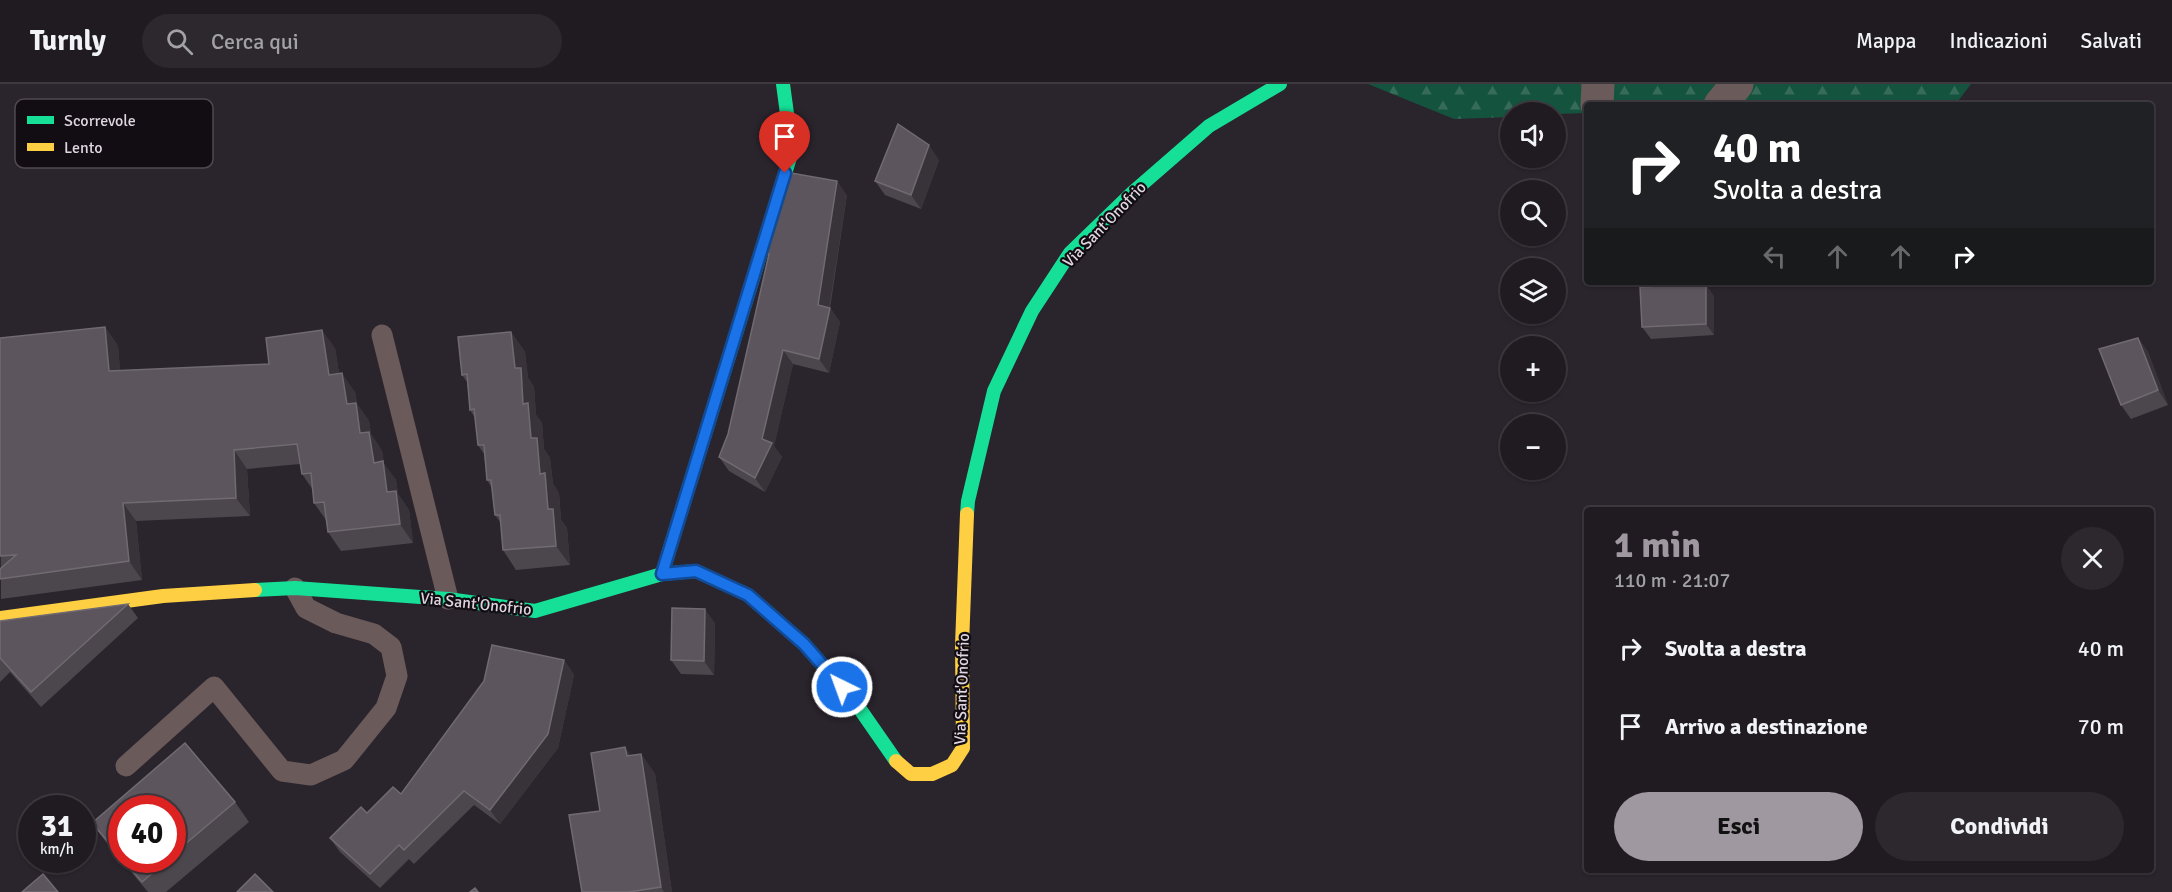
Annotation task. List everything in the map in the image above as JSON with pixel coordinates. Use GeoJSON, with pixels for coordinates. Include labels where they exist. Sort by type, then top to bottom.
{"type":"FeatureCollection","features":[{"type":"Feature","properties":{"kind":"street"},"geometry":{"type":"LineString","coordinates":[[662,574],[792,151],[783,84]]}},
{"type":"Feature","properties":{"kind":"street","name":"Via Sant'Onofrio"},"geometry":{"type":"LineString","coordinates":[[0,618],[163,596],[295,588],[448,598],[535,611],[662,574],[696,571],[748,595],[804,644],[855,702],[895,760],[910,774],[932,774],[952,765],[963,748],[962,645],[968,501],[994,391],[1032,311],[1070,254],[1132,193],[1209,126],[1280,84]]}},
{"type":"Feature","properties":{"kind":"street"},"geometry":{"type":"LineString","coordinates":[[1597,102],[1598,84]]}},
{"type":"Feature","properties":{"kind":"street"},"geometry":{"type":"LineString","coordinates":[[1722,102],[1737,84]]}},
{"type":"Feature","properties":{"kind":"lane"},"geometry":{"type":"LineString","coordinates":[[382,335],[448,598]]}},
{"type":"Feature","properties":{"kind":"lane"},"geometry":{"type":"LineString","coordinates":[[126,766],[214,687],[282,771],[310,775],[344,760],[386,708],[397,676],[391,647],[374,634],[336,623],[306,608],[295,588]]}},
{"type":"Feature","properties":{"kind":"green space"},"geometry":{"type":"Polygon","coordinates":[[[1368,84],[1971,84],[1957,102],[1584,102],[1584,113],[1566,114],[1566,102],[1500,102],[1500,117],[1454,119],[1368,84]]]}},
{"type":"Feature","properties":{"kind":"building"},"geometry":{"type":"Polygon","coordinates":[[[898,124],[929,145],[911,195],[875,181],[898,124]]]}},
{"type":"Feature","properties":{"kind":"building"},"geometry":{"type":"Polygon","coordinates":[[[791,173],[837,181],[818,305],[830,308],[819,359],[783,350],[762,439],[772,443],[755,478],[719,457],[728,434],[769,254],[766,254],[791,173]]]}},
{"type":"Feature","properties":{"kind":"building"},"geometry":{"type":"Polygon","coordinates":[[[1706,285],[1706,324],[1642,327],[1640,287],[1706,285]]]}},
{"type":"Feature","properties":{"kind":"building"},"geometry":{"type":"Polygon","coordinates":[[[105,327],[109,371],[269,364],[266,338],[322,330],[329,375],[342,373],[347,404],[356,403],[360,433],[369,432],[374,463],[383,461],[387,492],[396,491],[400,524],[328,532],[324,502],[314,503],[311,473],[302,474],[297,444],[234,450],[236,498],[123,503],[129,561],[0,579],[0,569],[16,555],[0,556],[0,338],[105,327]]]}},
{"type":"Feature","properties":{"kind":"building"},"geometry":{"type":"Polygon","coordinates":[[[511,332],[515,368],[521,368],[523,404],[528,403],[531,438],[537,438],[540,474],[545,473],[548,509],[553,509],[556,546],[503,550],[500,515],[495,515],[491,480],[487,480],[484,445],[478,445],[474,409],[470,410],[467,374],[462,375],[458,337],[511,332]]]}},
{"type":"Feature","properties":{"kind":"building"},"geometry":{"type":"Polygon","coordinates":[[[2138,338],[2158,390],[2121,405],[2099,349],[2138,338]]]}},
{"type":"Feature","properties":{"kind":"building"},"geometry":{"type":"Polygon","coordinates":[[[128,604],[31,692],[0,658],[0,621],[128,604]]]}},
{"type":"Feature","properties":{"kind":"building"},"geometry":{"type":"Polygon","coordinates":[[[672,608],[705,609],[704,661],[671,660],[672,608]]]}},
{"type":"Feature","properties":{"kind":"building"},"geometry":{"type":"Polygon","coordinates":[[[492,645],[564,660],[548,734],[490,810],[464,791],[404,850],[399,845],[370,874],[330,838],[361,807],[367,813],[393,787],[401,794],[484,681],[492,645]]]}},
{"type":"Feature","properties":{"kind":"building"},"geometry":{"type":"Polygon","coordinates":[[[185,743],[235,802],[186,843],[186,795],[125,795],[185,743]]]}},
{"type":"Feature","properties":{"kind":"building"},"geometry":{"type":"Polygon","coordinates":[[[625,747],[627,756],[641,754],[661,887],[629,892],[582,892],[569,815],[600,811],[591,753],[625,747]]]}},
{"type":"Feature","properties":{"kind":"building"},"geometry":{"type":"Polygon","coordinates":[[[108,809],[108,842],[96,828],[96,820],[108,809]]]}},
{"type":"Feature","properties":{"kind":"building"},"geometry":{"type":"Polygon","coordinates":[[[134,873],[153,873],[142,882],[134,873]]]}},
{"type":"Feature","properties":{"kind":"building"},"geometry":{"type":"Polygon","coordinates":[[[43,874],[58,892],[22,892],[43,874]]]}},
{"type":"Feature","properties":{"kind":"building"},"geometry":{"type":"Polygon","coordinates":[[[255,874],[273,892],[237,892],[255,874]]]}},
{"type":"Feature","properties":{"kind":"traffic: fast"},"geometry":{"type":"LineString","coordinates":[[662,574],[792,151],[783,84]]}},
{"type":"Feature","properties":{"kind":"traffic: fast"},"geometry":{"type":"LineString","coordinates":[[967,514],[968,501],[994,391],[1032,311],[1070,253],[1132,193],[1209,126],[1280,84]]}},
{"type":"Feature","properties":{"kind":"traffic: fast"},"geometry":{"type":"LineString","coordinates":[[255,590],[295,588],[448,599],[535,611],[662,574],[696,571],[748,595],[804,644],[855,702],[896,761]]}},
{"type":"Feature","properties":{"kind":"traffic: slow"},"geometry":{"type":"LineString","coordinates":[[896,761],[911,774],[932,774],[952,765],[963,748],[962,645],[967,514]]}},
{"type":"Feature","properties":{"kind":"traffic: slow"},"geometry":{"type":"LineString","coordinates":[[0,618],[163,596],[255,590]]}},
{"type":"Feature","properties":{"kind":"route"},"geometry":{"type":"LineString","coordinates":[[785,173],[662,574],[696,571],[748,595],[804,644],[842,687]]}}]}
